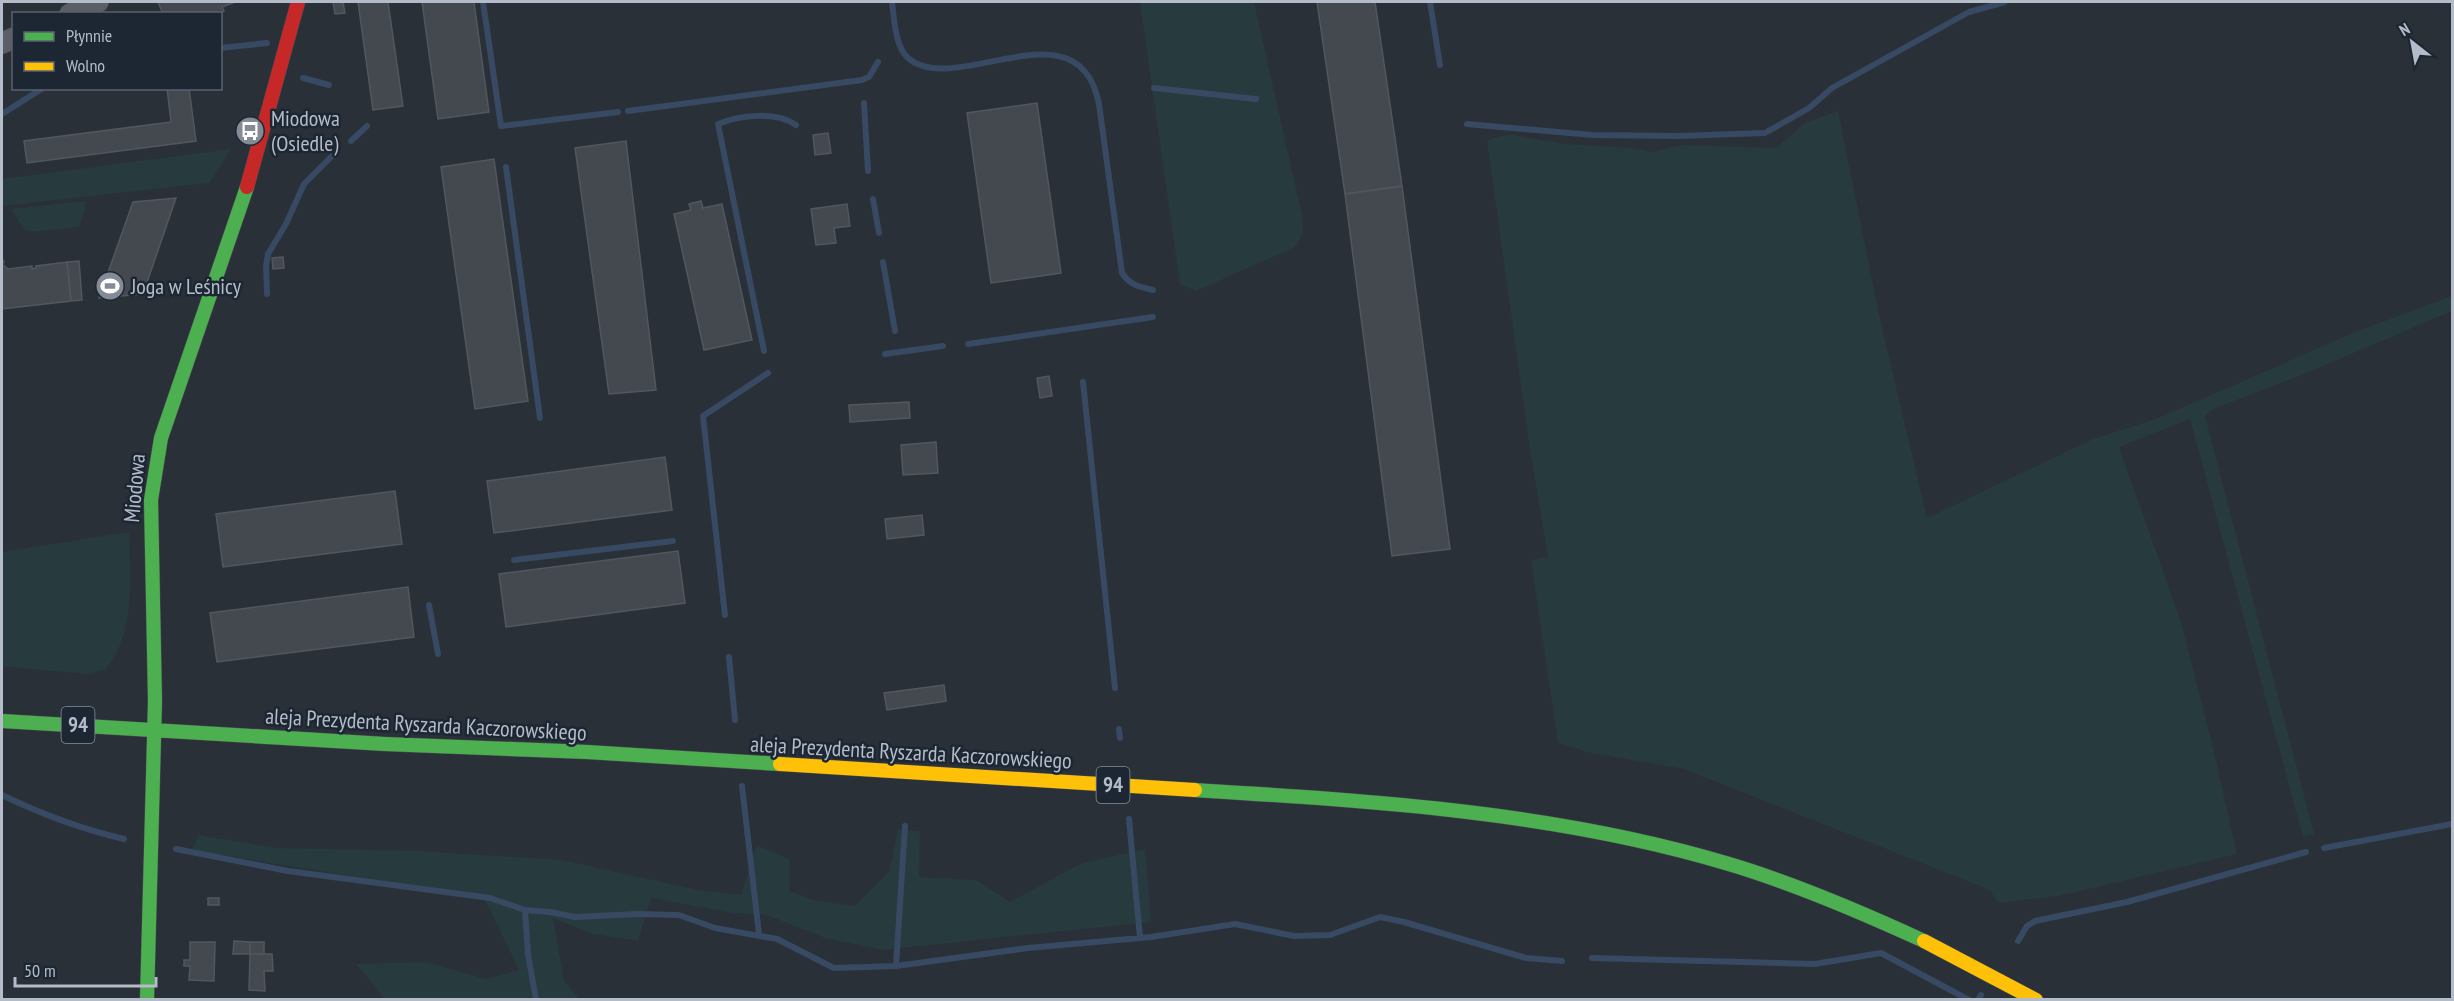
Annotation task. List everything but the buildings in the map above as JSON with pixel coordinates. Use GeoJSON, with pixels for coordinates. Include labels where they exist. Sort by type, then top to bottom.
{"type":"FeatureCollection","features":[{"type":"Feature","properties":{"kind":"main road","name":"Miodowa"},"geometry":{"type":"LineString","coordinates":[[147,999],[155,730],[151,500],[161,438],[255,163],[298,2]]}},
{"type":"Feature","properties":{"kind":"main road","name":"aleja Prezydenta Ryszarda Kaczorowskiego"},"geometry":{"type":"LineString","coordinates":[[2,721],[915,772],[1308,797],[1478,812],[1605,833],[1731,864],[1858,911],[1950,953],[2036,999]]}},
{"type":"Feature","properties":{"kind":"street"},"geometry":{"type":"LineString","coordinates":[[75,12],[98,2]]}},
{"type":"Feature","properties":{"kind":"green space"},"geometry":{"type":"Polygon","coordinates":[[[1140,2],[1254,2],[1302,215],[1302,233],[1293,248],[1196,291],[1180,284],[1140,2]]]}},
{"type":"Feature","properties":{"kind":"green space"},"geometry":{"type":"Polygon","coordinates":[[[1838,111],[1879,315],[1927,518],[2093,439],[2156,419],[2358,331],[2452,296],[2452,311],[2302,375],[2213,409],[2205,416],[2314,834],[2303,837],[2190,419],[2119,447],[2181,622],[2237,854],[2059,896],[1998,903],[1990,890],[1684,769],[1586,752],[1558,743],[1531,560],[1548,557],[1530,450],[1487,140],[1509,134],[1565,144],[1632,148],[1652,152],[1681,145],[1776,148],[1805,123],[1838,111]]]}},
{"type":"Feature","properties":{"kind":"green space"},"geometry":{"type":"Polygon","coordinates":[[[231,149],[209,183],[2,206],[2,179],[231,149]]]}},
{"type":"Feature","properties":{"kind":"green space"},"geometry":{"type":"Polygon","coordinates":[[[85,201],[85,210],[79,227],[30,232],[25,230],[12,211],[12,209],[85,201]]]}},
{"type":"Feature","properties":{"kind":"green space"},"geometry":{"type":"Polygon","coordinates":[[[129,532],[130,586],[126,622],[115,656],[105,670],[84,674],[2,666],[2,552],[129,532]]]}},
{"type":"Feature","properties":{"kind":"green space"},"geometry":{"type":"Polygon","coordinates":[[[898,829],[920,831],[919,877],[976,880],[1010,902],[1082,863],[1145,849],[1151,922],[882,950],[825,938],[767,915],[734,913],[651,898],[638,941],[589,933],[553,918],[564,981],[580,999],[385,999],[356,964],[427,962],[486,979],[519,970],[484,898],[192,850],[198,835],[277,848],[419,851],[562,860],[698,890],[741,895],[757,845],[790,860],[789,891],[814,900],[855,906],[889,872],[898,829]]]}},
{"type":"Feature","properties":{"kind":"waterway"},"geometry":{"type":"LineString","coordinates":[[483,2],[501,126],[618,112]]}},
{"type":"Feature","properties":{"kind":"waterway"},"geometry":{"type":"LineString","coordinates":[[892,2],[900,47],[908,58],[929,67],[955,68],[1014,57],[1042,55],[1067,59],[1087,74],[1099,104],[1122,273],[1135,285],[1153,290]]}},
{"type":"Feature","properties":{"kind":"waterway"},"geometry":{"type":"LineString","coordinates":[[1430,2],[1440,65]]}},
{"type":"Feature","properties":{"kind":"waterway"},"geometry":{"type":"LineString","coordinates":[[1467,124],[1593,135],[1678,136],[1765,133],[1809,108],[1832,88],[1969,12],[2005,2]]}},
{"type":"Feature","properties":{"kind":"waterway"},"geometry":{"type":"LineString","coordinates":[[222,48],[267,43]]}},
{"type":"Feature","properties":{"kind":"waterway"},"geometry":{"type":"LineString","coordinates":[[628,111],[862,80],[869,77],[878,62]]}},
{"type":"Feature","properties":{"kind":"waterway"},"geometry":{"type":"LineString","coordinates":[[303,78],[329,85]]}},
{"type":"Feature","properties":{"kind":"waterway"},"geometry":{"type":"LineString","coordinates":[[1154,88],[1256,99]]}},
{"type":"Feature","properties":{"kind":"waterway"},"geometry":{"type":"LineString","coordinates":[[2,114],[40,90]]}},
{"type":"Feature","properties":{"kind":"waterway"},"geometry":{"type":"LineString","coordinates":[[864,103],[868,171]]}},
{"type":"Feature","properties":{"kind":"waterway"},"geometry":{"type":"LineString","coordinates":[[764,351],[718,124],[737,118],[768,116],[796,125]]}},
{"type":"Feature","properties":{"kind":"waterway"},"geometry":{"type":"LineString","coordinates":[[351,141],[367,126]]}},
{"type":"Feature","properties":{"kind":"waterway"},"geometry":{"type":"LineString","coordinates":[[267,294],[268,254],[286,224],[304,184],[332,156]]}},
{"type":"Feature","properties":{"kind":"waterway"},"geometry":{"type":"LineString","coordinates":[[506,167],[540,418]]}},
{"type":"Feature","properties":{"kind":"waterway"},"geometry":{"type":"LineString","coordinates":[[873,199],[879,233]]}},
{"type":"Feature","properties":{"kind":"waterway"},"geometry":{"type":"LineString","coordinates":[[883,262],[895,331]]}},
{"type":"Feature","properties":{"kind":"waterway"},"geometry":{"type":"LineString","coordinates":[[968,344],[1153,317]]}},
{"type":"Feature","properties":{"kind":"waterway"},"geometry":{"type":"LineString","coordinates":[[885,354],[943,346]]}},
{"type":"Feature","properties":{"kind":"waterway"},"geometry":{"type":"LineString","coordinates":[[725,615],[703,416],[768,373]]}},
{"type":"Feature","properties":{"kind":"waterway"},"geometry":{"type":"LineString","coordinates":[[1083,382],[1115,688]]}},
{"type":"Feature","properties":{"kind":"waterway"},"geometry":{"type":"LineString","coordinates":[[514,560],[673,541]]}},
{"type":"Feature","properties":{"kind":"waterway"},"geometry":{"type":"LineString","coordinates":[[429,605],[438,654]]}},
{"type":"Feature","properties":{"kind":"waterway"},"geometry":{"type":"LineString","coordinates":[[729,657],[735,720]]}},
{"type":"Feature","properties":{"kind":"waterway"},"geometry":{"type":"LineString","coordinates":[[1119,729],[1120,738]]}},
{"type":"Feature","properties":{"kind":"waterway"},"geometry":{"type":"LineString","coordinates":[[742,786],[759,934]]}},
{"type":"Feature","properties":{"kind":"waterway"},"geometry":{"type":"LineString","coordinates":[[2,795],[92,831],[124,839]]}},
{"type":"Feature","properties":{"kind":"waterway"},"geometry":{"type":"LineString","coordinates":[[1129,819],[1140,938]]}},
{"type":"Feature","properties":{"kind":"waterway"},"geometry":{"type":"LineString","coordinates":[[2324,848],[2452,824]]}},
{"type":"Feature","properties":{"kind":"waterway"},"geometry":{"type":"LineString","coordinates":[[896,966],[905,826]]}},
{"type":"Feature","properties":{"kind":"waterway"},"geometry":{"type":"LineString","coordinates":[[176,849],[288,871],[490,898],[525,910],[575,917],[679,915],[715,928],[777,939],[834,968],[896,966],[1028,948],[1151,937],[1235,924],[1294,936],[1330,935],[1380,917],[1526,958],[1562,961]]}},
{"type":"Feature","properties":{"kind":"waterway"},"geometry":{"type":"LineString","coordinates":[[2018,941],[2027,926],[2035,921],[2127,902],[2306,852]]}},
{"type":"Feature","properties":{"kind":"waterway"},"geometry":{"type":"LineString","coordinates":[[525,910],[528,954],[536,1000]]}},
{"type":"Feature","properties":{"kind":"waterway"},"geometry":{"type":"LineString","coordinates":[[1592,958],[1815,964],[1881,953],[1969,1000]]}},
{"type":"Feature","properties":{"kind":"waterway"},"geometry":{"type":"LineString","coordinates":[[1978,1000],[1981,995]]}},
{"type":"Feature","properties":{"kind":"traffic: fast"},"geometry":{"type":"LineString","coordinates":[[147,1000],[155,701],[151,500],[161,438],[247,187]]}},
{"type":"Feature","properties":{"kind":"traffic: fast"},"geometry":{"type":"LineString","coordinates":[[2,721],[385,744],[587,752],[780,764]]}},
{"type":"Feature","properties":{"kind":"traffic: fast"},"geometry":{"type":"LineString","coordinates":[[1195,790],[1397,805],[1464,812],[1598,832],[1664,846],[1779,880],[1924,941]]}},
{"type":"Feature","properties":{"kind":"traffic: slow"},"geometry":{"type":"LineString","coordinates":[[780,764],[1195,790]]}},
{"type":"Feature","properties":{"kind":"traffic: slow"},"geometry":{"type":"LineString","coordinates":[[1924,941],[2036,1000]]}},
{"type":"Feature","properties":{"kind":"traffic: jam"},"geometry":{"type":"LineString","coordinates":[[247,187],[298,2]]}},
{"type":"Feature","properties":{"kind":"place","name":"Miodowa (Osiedle)"},"geometry":{"type":"Point","coordinates":[250,131]}},
{"type":"Feature","properties":{"kind":"place","name":"Joga w Leśnicy"},"geometry":{"type":"Point","coordinates":[110,286]}}]}
